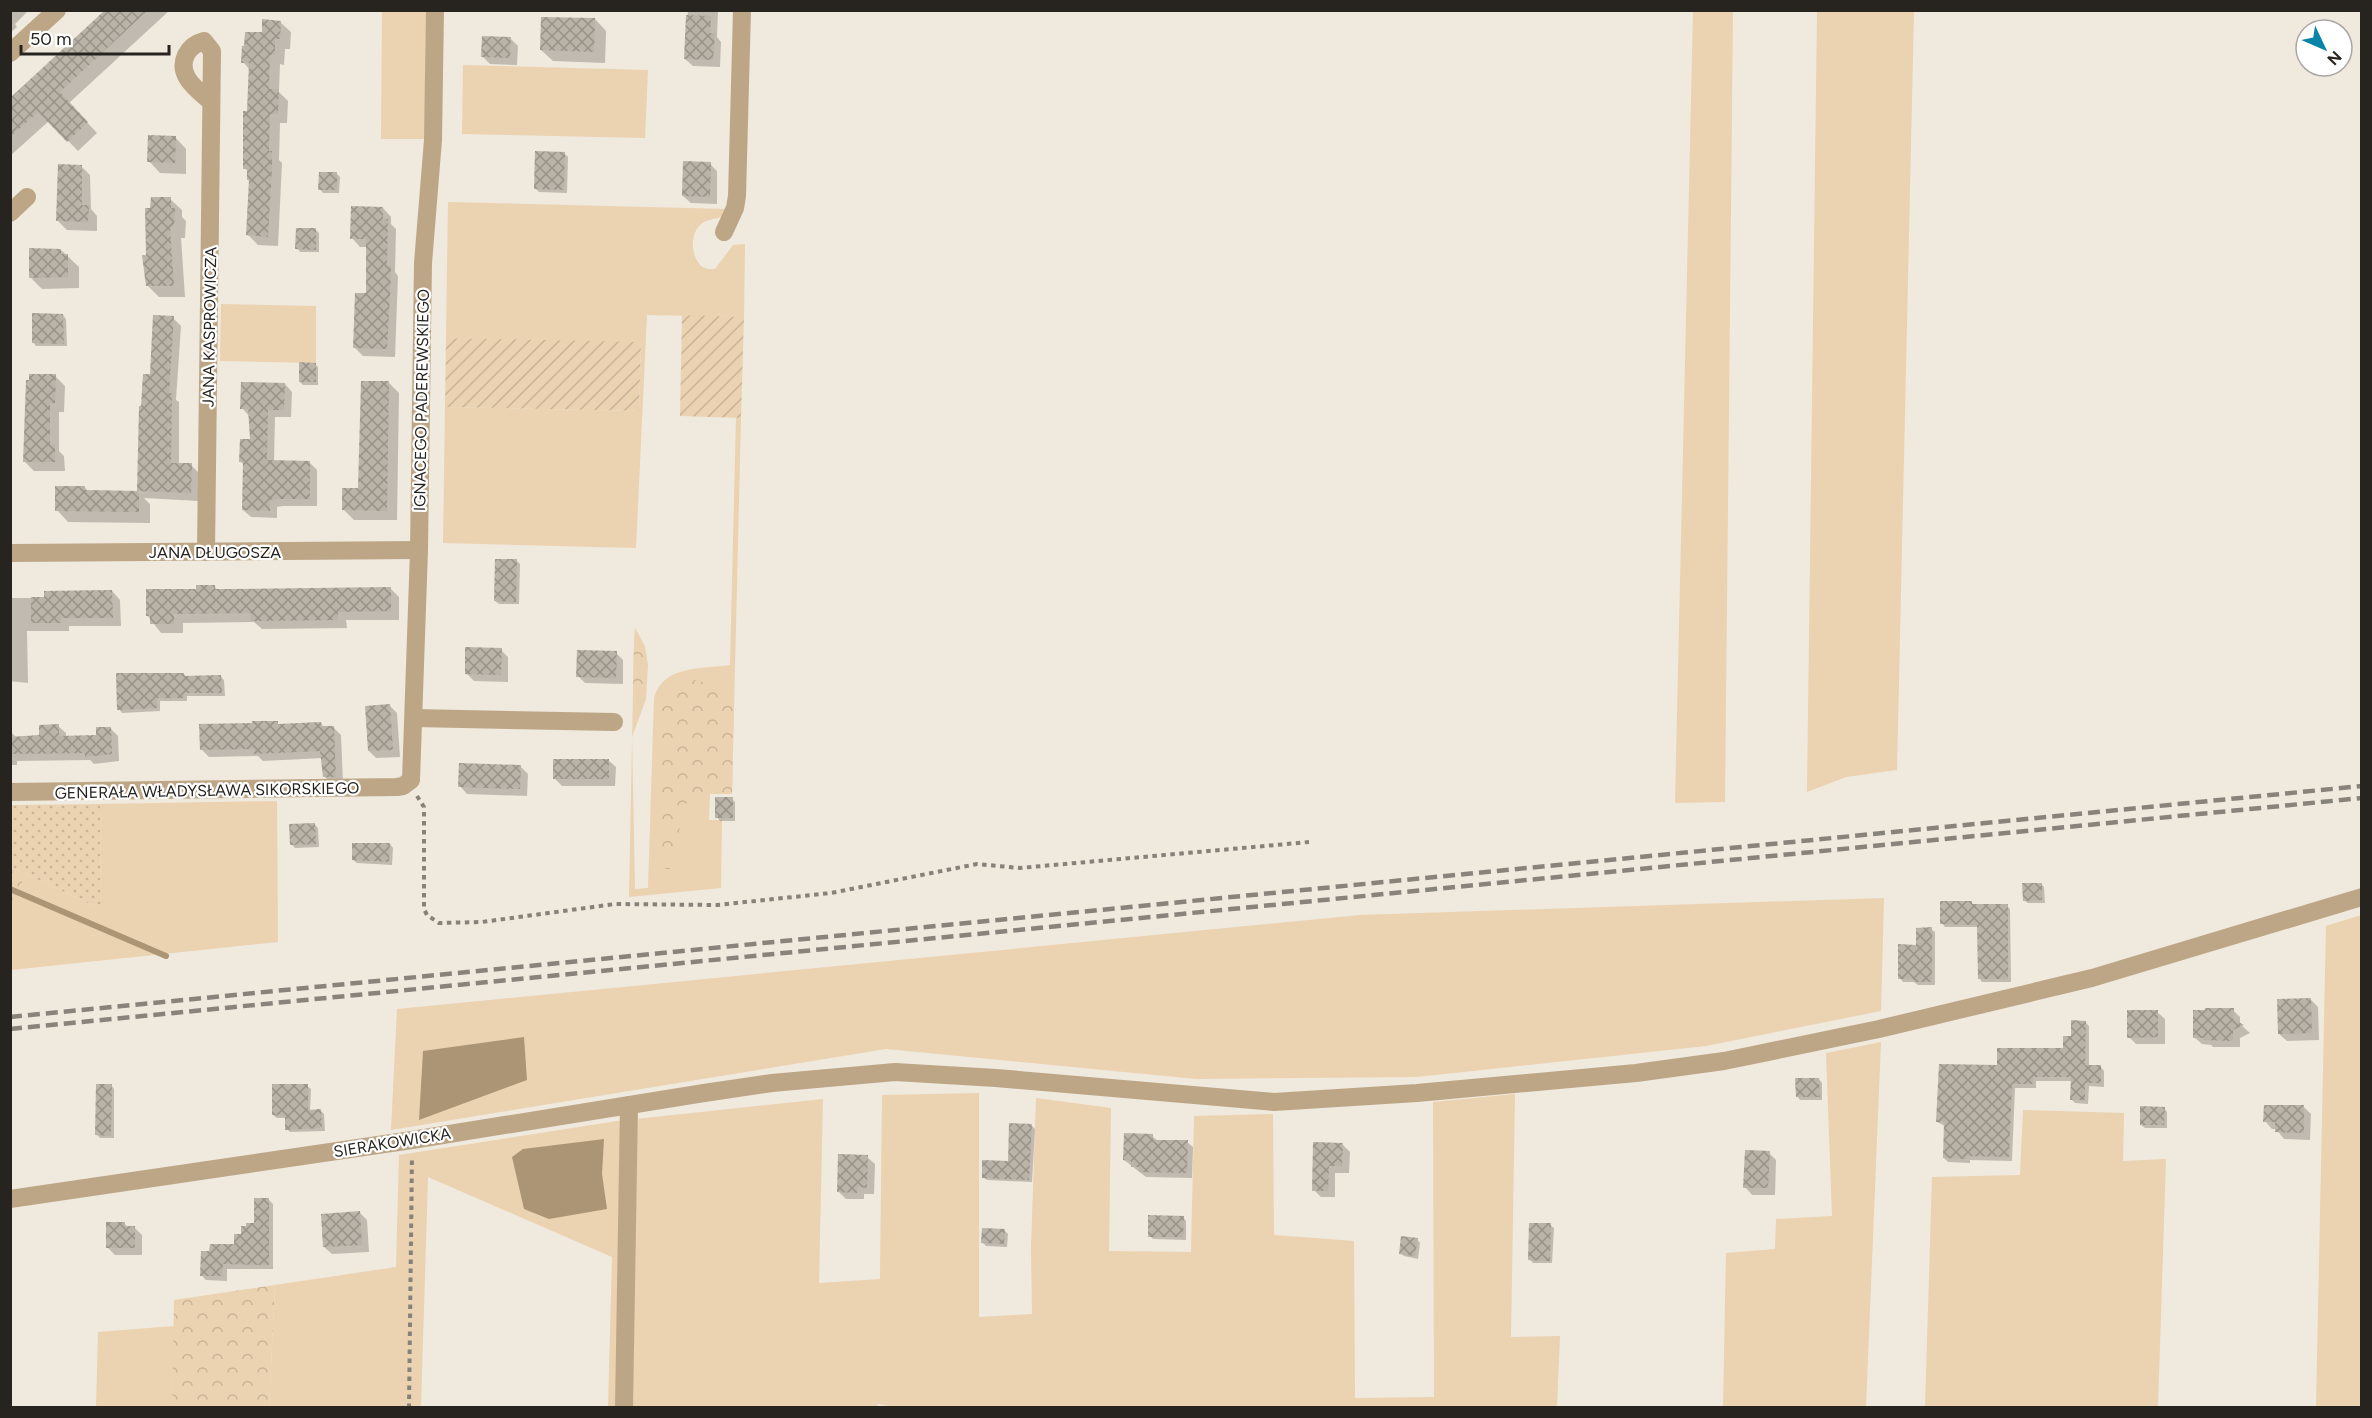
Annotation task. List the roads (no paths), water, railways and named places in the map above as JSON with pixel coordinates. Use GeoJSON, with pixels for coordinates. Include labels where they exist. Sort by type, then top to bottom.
{"type":"FeatureCollection","features":[{"type":"Feature","properties":{"kind":"street"},"geometry":{"type":"LineString","coordinates":[[10,53],[57,10]]}},
{"type":"Feature","properties":{"kind":"street","name":"IGNACEGO PADEREWSKIEGO"},"geometry":{"type":"LineString","coordinates":[[403,786],[411,780],[413,774],[423,263],[433,140],[435,10]]}},
{"type":"Feature","properties":{"kind":"street"},"geometry":{"type":"LineString","coordinates":[[724,232],[735,208],[737,196],[742,10]]}},
{"type":"Feature","properties":{"kind":"street","name":"JANA KASPROWICZA"},"geometry":{"type":"LineString","coordinates":[[206,552],[211,102]]}},
{"type":"Feature","properties":{"kind":"street"},"geometry":{"type":"LineString","coordinates":[[10,213],[27,197]]}},
{"type":"Feature","properties":{"kind":"street","name":"JANA DŁUGOSZA"},"geometry":{"type":"LineString","coordinates":[[10,553],[419,550]]}},
{"type":"Feature","properties":{"kind":"street"},"geometry":{"type":"LineString","coordinates":[[414,718],[614,722]]}},
{"type":"Feature","properties":{"kind":"street","name":"GENERAŁA WŁADYSŁAWA SIKORSKIEGO"},"geometry":{"type":"LineString","coordinates":[[10,792],[403,786]]}},
{"type":"Feature","properties":{"kind":"street","name":"SIERAKOWICKA"},"geometry":{"type":"LineString","coordinates":[[10,1199],[412,1140],[772,1083],[895,1072],[996,1078],[1274,1102],[1417,1093],[1636,1073],[1724,1061],[1868,1031],[2092,978],[2361,897]]}},
{"type":"Feature","properties":{"kind":"street"},"geometry":{"type":"LineString","coordinates":[[624,1407],[629,1105]]}},
{"type":"Feature","properties":{"kind":"waterway"},"geometry":{"type":"LineString","coordinates":[[10,889],[166,956]]}},
{"type":"Feature","properties":{"kind":"railway"},"geometry":{"type":"LineString","coordinates":[[10,1017],[2362,786]]}},
{"type":"Feature","properties":{"kind":"railway"},"geometry":{"type":"LineString","coordinates":[[10,1029],[2362,798]]}}]}
